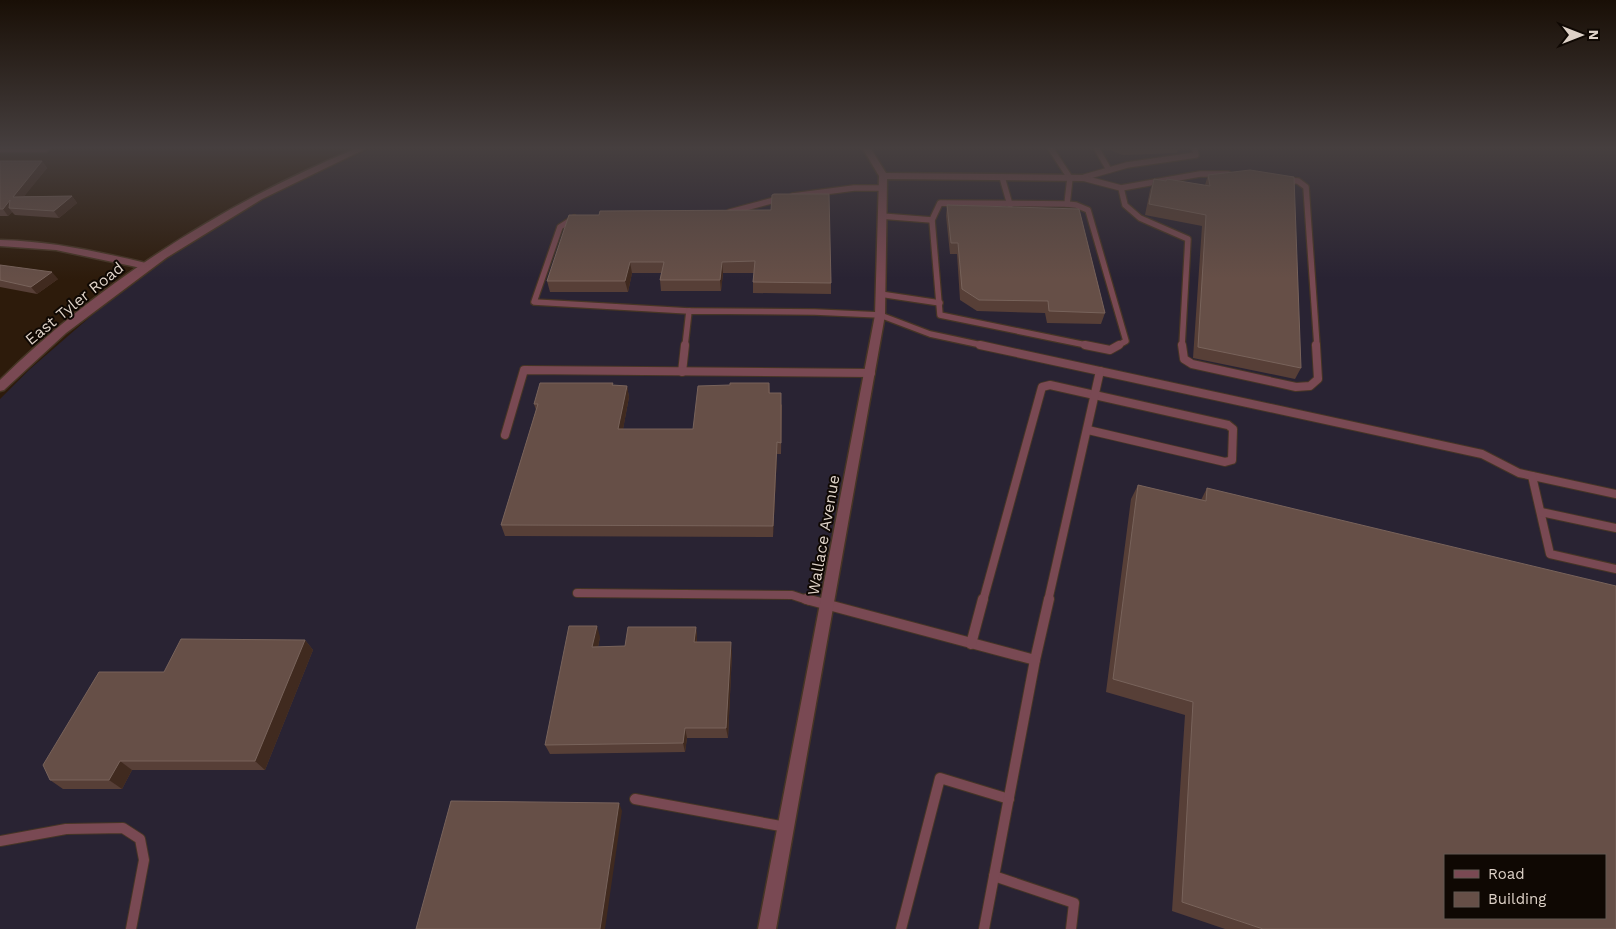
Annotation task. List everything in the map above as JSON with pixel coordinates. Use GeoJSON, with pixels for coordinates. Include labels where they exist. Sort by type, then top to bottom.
{"type":"FeatureCollection","features":[{"type":"Feature","properties":{"kind":"street","name":"East Tyler Road"},"geometry":{"type":"LineString","coordinates":[[0,387],[75,321],[146,266],[191,236],[268,192]]}},
{"type":"Feature","properties":{"kind":"street","name":"Wallace Avenue"},"geometry":{"type":"LineString","coordinates":[[767,929],[880,315],[882,192]]}},
{"type":"Feature","properties":{"kind":"street"},"geometry":{"type":"LineString","coordinates":[[0,243],[60,248],[108,256],[146,266]]}},
{"type":"Feature","properties":{"kind":"lane"},"geometry":{"type":"LineString","coordinates":[[722,215],[782,198],[814,192]]}},
{"type":"Feature","properties":{"kind":"lane"},"geometry":{"type":"LineString","coordinates":[[1006,192],[1010,205]]}},
{"type":"Feature","properties":{"kind":"lane"},"geometry":{"type":"LineString","coordinates":[[1067,204],[1068,192]]}},
{"type":"Feature","properties":{"kind":"lane"},"geometry":{"type":"LineString","coordinates":[[1123,192],[1125,205],[1140,218],[1188,239],[1182,350],[1184,359],[1192,364],[1296,387],[1310,386],[1318,379],[1306,192]]}},
{"type":"Feature","properties":{"kind":"lane"},"geometry":{"type":"LineString","coordinates":[[940,203],[1067,204],[1076,205],[1088,210],[1118,306],[1126,341],[1110,350],[940,315],[932,220],[940,203]]}},
{"type":"Feature","properties":{"kind":"lane"},"geometry":{"type":"LineString","coordinates":[[881,216],[932,220]]}},
{"type":"Feature","properties":{"kind":"lane"},"geometry":{"type":"LineString","coordinates":[[585,218],[575,218],[560,227],[534,302],[688,312],[816,312],[880,315],[930,334],[1482,454],[1519,473],[1616,494]]}},
{"type":"Feature","properties":{"kind":"lane"},"geometry":{"type":"LineString","coordinates":[[880,294],[940,303]]}},
{"type":"Feature","properties":{"kind":"lane"},"geometry":{"type":"LineString","coordinates":[[682,372],[688,312]]}},
{"type":"Feature","properties":{"kind":"lane"},"geometry":{"type":"LineString","coordinates":[[505,435],[524,370],[870,373]]}},
{"type":"Feature","properties":{"kind":"lane"},"geometry":{"type":"LineString","coordinates":[[984,929],[1034,660],[1100,371]]}},
{"type":"Feature","properties":{"kind":"lane"},"geometry":{"type":"LineString","coordinates":[[972,644],[1042,387],[1050,385],[1228,425],[1233,429],[1232,460],[1225,462],[1088,430]]}},
{"type":"Feature","properties":{"kind":"lane"},"geometry":{"type":"LineString","coordinates":[[1532,476],[1550,554],[1616,570]]}},
{"type":"Feature","properties":{"kind":"lane"},"geometry":{"type":"LineString","coordinates":[[1541,512],[1616,528]]}},
{"type":"Feature","properties":{"kind":"lane"},"geometry":{"type":"LineString","coordinates":[[577,593],[792,595],[827,606],[1034,660]]}},
{"type":"Feature","properties":{"kind":"lane"},"geometry":{"type":"LineString","coordinates":[[902,929],[940,778],[1009,799]]}},
{"type":"Feature","properties":{"kind":"lane"},"geometry":{"type":"LineString","coordinates":[[636,799],[786,827]]}},
{"type":"Feature","properties":{"kind":"lane"},"geometry":{"type":"LineString","coordinates":[[0,841],[66,829],[104,828],[123,828],[140,839],[144,860],[131,929]]}},
{"type":"Feature","properties":{"kind":"lane"},"geometry":{"type":"LineString","coordinates":[[994,876],[1074,903],[1071,929]]}},
{"type":"Feature","properties":{"kind":"shaded area"},"geometry":{"type":"Polygon","coordinates":[[[276,192],[1616,192],[1616,929],[0,929],[0,399],[30,369],[98,310],[153,268],[225,220],[276,192]]]}},
{"type":"Feature","properties":{"kind":"building"},"geometry":{"type":"Polygon","coordinates":[[[0,192],[17,192],[13,197],[72,196],[54,211],[9,208],[10,200],[3,209],[0,209],[0,192]]]}},
{"type":"Feature","properties":{"kind":"building"},"geometry":{"type":"Polygon","coordinates":[[[1151,192],[1295,192],[1301,368],[1198,347],[1206,215],[1149,204],[1151,192]]]}},
{"type":"Feature","properties":{"kind":"building"},"geometry":{"type":"Polygon","coordinates":[[[829,194],[831,283],[753,282],[755,261],[722,262],[720,280],[660,280],[664,262],[630,262],[625,281],[547,281],[569,215],[599,215],[600,211],[771,210],[772,195],[829,194]]]}},
{"type":"Feature","properties":{"kind":"building"},"geometry":{"type":"Polygon","coordinates":[[[947,205],[1079,209],[1105,313],[1049,311],[1048,301],[979,300],[962,289],[958,243],[951,243],[947,205]]]}},
{"type":"Feature","properties":{"kind":"building"},"geometry":{"type":"Polygon","coordinates":[[[0,265],[52,272],[31,287],[0,280],[0,265]]]}},
{"type":"Feature","properties":{"kind":"building"},"geometry":{"type":"Polygon","coordinates":[[[540,383],[613,383],[612,385],[627,386],[618,429],[693,429],[698,386],[730,385],[730,383],[769,383],[769,393],[781,393],[781,443],[777,442],[773,526],[501,525],[538,404],[534,404],[540,383]]]}},
{"type":"Feature","properties":{"kind":"building"},"geometry":{"type":"Polygon","coordinates":[[[1138,485],[1206,501],[1207,488],[1616,586],[1616,929],[1263,929],[1182,902],[1193,702],[1113,679],[1138,485]]]}},
{"type":"Feature","properties":{"kind":"building"},"geometry":{"type":"Polygon","coordinates":[[[569,626],[597,626],[592,647],[625,646],[628,627],[696,627],[694,642],[731,642],[726,728],[685,728],[683,743],[545,745],[569,626]]]}},
{"type":"Feature","properties":{"kind":"building"},"geometry":{"type":"Polygon","coordinates":[[[181,639],[305,640],[255,761],[120,761],[109,780],[50,780],[43,765],[99,672],[164,672],[181,639]]]}},
{"type":"Feature","properties":{"kind":"building"},"geometry":{"type":"Polygon","coordinates":[[[451,801],[619,803],[600,929],[416,929],[451,801]]]}}]}
